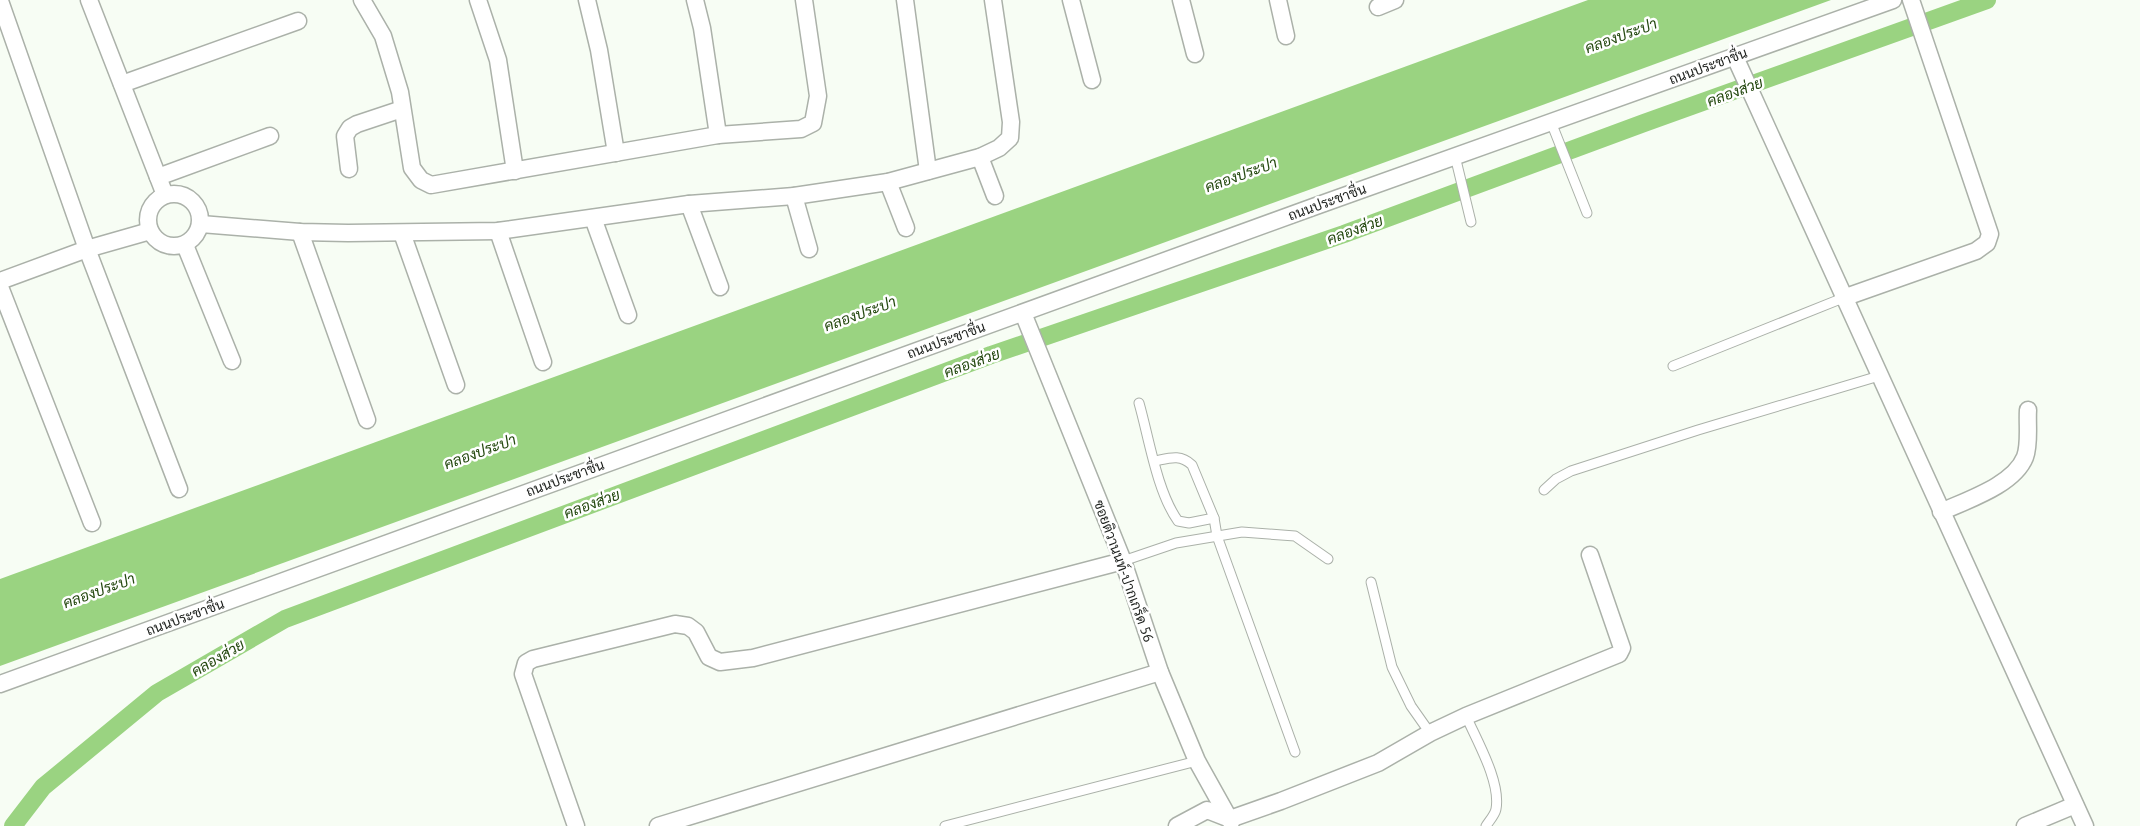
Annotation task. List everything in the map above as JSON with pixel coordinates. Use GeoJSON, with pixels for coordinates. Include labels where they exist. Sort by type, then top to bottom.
{"type":"FeatureCollection","features":[{"type":"Feature","properties":{"kind":"street"},"geometry":{"type":"LineString","coordinates":[[88,0],[165,195]]}},
{"type":"Feature","properties":{"kind":"street"},"geometry":{"type":"LineString","coordinates":[[362,0],[383,36],[400,92],[412,168],[421,180],[431,184],[515,172],[718,135],[802,129],[813,123],[818,96],[804,0]]}},
{"type":"Feature","properties":{"kind":"street"},"geometry":{"type":"LineString","coordinates":[[478,0],[498,60],[515,172]]}},
{"type":"Feature","properties":{"kind":"street"},"geometry":{"type":"LineString","coordinates":[[587,0],[599,50],[616,153]]}},
{"type":"Feature","properties":{"kind":"street"},"geometry":{"type":"LineString","coordinates":[[695,0],[702,28],[718,135]]}},
{"type":"Feature","properties":{"kind":"street"},"geometry":{"type":"LineString","coordinates":[[905,0],[928,171]]}},
{"type":"Feature","properties":{"kind":"street"},"geometry":{"type":"LineString","coordinates":[[201,224],[300,232],[402,233],[498,231],[689,204],[794,196],[888,182],[928,171],[980,156],[999,148],[1010,138],[1011,122],[993,0]]}},
{"type":"Feature","properties":{"kind":"street"},"geometry":{"type":"LineString","coordinates":[[1071,0],[1092,80]]}},
{"type":"Feature","properties":{"kind":"street"},"geometry":{"type":"LineString","coordinates":[[1181,0],[1195,54]]}},
{"type":"Feature","properties":{"kind":"street"},"geometry":{"type":"LineString","coordinates":[[1278,0],[1286,36]]}},
{"type":"Feature","properties":{"kind":"street"},"geometry":{"type":"LineString","coordinates":[[1378,7],[1395,0]]}},
{"type":"Feature","properties":{"kind":"street","name":"ถนนประชาชื่น"},"geometry":{"type":"LineString","coordinates":[[0,684],[1455,156],[1893,0]]}},
{"type":"Feature","properties":{"kind":"street"},"geometry":{"type":"LineString","coordinates":[[1844,298],[1976,250],[1987,243],[1990,234],[1911,0]]}},
{"type":"Feature","properties":{"kind":"street"},"geometry":{"type":"LineString","coordinates":[[0,1],[87,249],[179,489]]}},
{"type":"Feature","properties":{"kind":"street"},"geometry":{"type":"LineString","coordinates":[[122,84],[298,21]]}},
{"type":"Feature","properties":{"kind":"street"},"geometry":{"type":"LineString","coordinates":[[1735,57],[2085,826]]}},
{"type":"Feature","properties":{"kind":"street"},"geometry":{"type":"LineString","coordinates":[[350,169],[344,136],[350,128],[402,109]]}},
{"type":"Feature","properties":{"kind":"street"},"geometry":{"type":"LineString","coordinates":[[158,177],[270,136]]}},
{"type":"Feature","properties":{"kind":"street"},"geometry":{"type":"LineString","coordinates":[[980,156],[995,196]]}},
{"type":"Feature","properties":{"kind":"street"},"geometry":{"type":"LineString","coordinates":[[888,182],[906,228]]}},
{"type":"Feature","properties":{"kind":"street"},"geometry":{"type":"LineString","coordinates":[[165,195],[183,195],[197,206],[201,224],[195,236],[185,245],[175,247],[165,245],[156,240],[150,231],[148,217],[154,204],[165,195]]}},
{"type":"Feature","properties":{"kind":"street"},"geometry":{"type":"LineString","coordinates":[[794,196],[809,249]]}},
{"type":"Feature","properties":{"kind":"street"},"geometry":{"type":"LineString","coordinates":[[689,204],[720,287]]}},
{"type":"Feature","properties":{"kind":"street"},"geometry":{"type":"LineString","coordinates":[[593,218],[628,315]]}},
{"type":"Feature","properties":{"kind":"street"},"geometry":{"type":"LineString","coordinates":[[0,281],[87,249],[150,231]]}},
{"type":"Feature","properties":{"kind":"street"},"geometry":{"type":"LineString","coordinates":[[498,231],[543,362]]}},
{"type":"Feature","properties":{"kind":"street"},"geometry":{"type":"LineString","coordinates":[[300,232],[367,420]]}},
{"type":"Feature","properties":{"kind":"street"},"geometry":{"type":"LineString","coordinates":[[402,233],[456,385]]}},
{"type":"Feature","properties":{"kind":"street"},"geometry":{"type":"LineString","coordinates":[[185,245],[232,361]]}},
{"type":"Feature","properties":{"kind":"street"},"geometry":{"type":"LineString","coordinates":[[0,287],[92,523]]}},
{"type":"Feature","properties":{"kind":"street","name":"ซอยติวานนท์-ปากเกร็ด 56"},"geometry":{"type":"LineString","coordinates":[[1023,313],[1123,561],[1160,672],[1198,761],[1231,823]]}},
{"type":"Feature","properties":{"kind":"street"},"geometry":{"type":"LineString","coordinates":[[1941,512],[2000,484],[2019,468],[2026,456],[2028,410]]}},
{"type":"Feature","properties":{"kind":"street"},"geometry":{"type":"LineString","coordinates":[[1177,826],[1207,810],[1231,823],[1378,763],[1430,732],[1466,716],[1618,654],[1622,648],[1590,555]]}},
{"type":"Feature","properties":{"kind":"street"},"geometry":{"type":"LineString","coordinates":[[576,826],[522,674],[526,663],[533,659],[675,624],[688,626],[696,632],[709,657],[720,662],[753,658],[1123,561]]}},
{"type":"Feature","properties":{"kind":"street"},"geometry":{"type":"LineString","coordinates":[[658,826],[1160,672]]}},
{"type":"Feature","properties":{"kind":"street"},"geometry":{"type":"LineString","coordinates":[[2025,826],[2075,805]]}},
{"type":"Feature","properties":{"kind":"lane"},"geometry":{"type":"LineString","coordinates":[[1551,122],[1587,213]]}},
{"type":"Feature","properties":{"kind":"lane"},"geometry":{"type":"LineString","coordinates":[[1455,156],[1472,222]]}},
{"type":"Feature","properties":{"kind":"lane"},"geometry":{"type":"LineString","coordinates":[[1673,366],[1844,298]]}},
{"type":"Feature","properties":{"kind":"lane"},"geometry":{"type":"LineString","coordinates":[[1544,490],[1571,471],[1698,430],[1879,376]]}},
{"type":"Feature","properties":{"kind":"lane"},"geometry":{"type":"LineString","coordinates":[[1139,403],[1163,491],[1171,512],[1178,521],[1189,522],[1214,518]]}},
{"type":"Feature","properties":{"kind":"lane"},"geometry":{"type":"LineString","coordinates":[[1155,461],[1177,457],[1185,459],[1192,465],[1214,518],[1217,536],[1295,752]]}},
{"type":"Feature","properties":{"kind":"lane"},"geometry":{"type":"LineString","coordinates":[[1123,561],[1176,543],[1242,532],[1295,536],[1328,559]]}},
{"type":"Feature","properties":{"kind":"lane"},"geometry":{"type":"LineString","coordinates":[[1371,582],[1392,667],[1411,706],[1430,732]]}},
{"type":"Feature","properties":{"kind":"lane"},"geometry":{"type":"LineString","coordinates":[[1466,716],[1492,774],[1497,799],[1496,812],[1486,826]]}},
{"type":"Feature","properties":{"kind":"lane"},"geometry":{"type":"LineString","coordinates":[[945,826],[1198,761]]}},
{"type":"Feature","properties":{"kind":"water","name":"คลองประปา"},"geometry":{"type":"Polygon","coordinates":[[[1588,0],[1831,0],[0,666],[0,579],[1588,0]]]}},
{"type":"Feature","properties":{"kind":"waterway","name":"คลองส่วย"},"geometry":{"type":"LineString","coordinates":[[13,826],[43,787],[157,693],[285,619],[991,355],[1344,234],[1644,123],[1987,0]]}}]}
